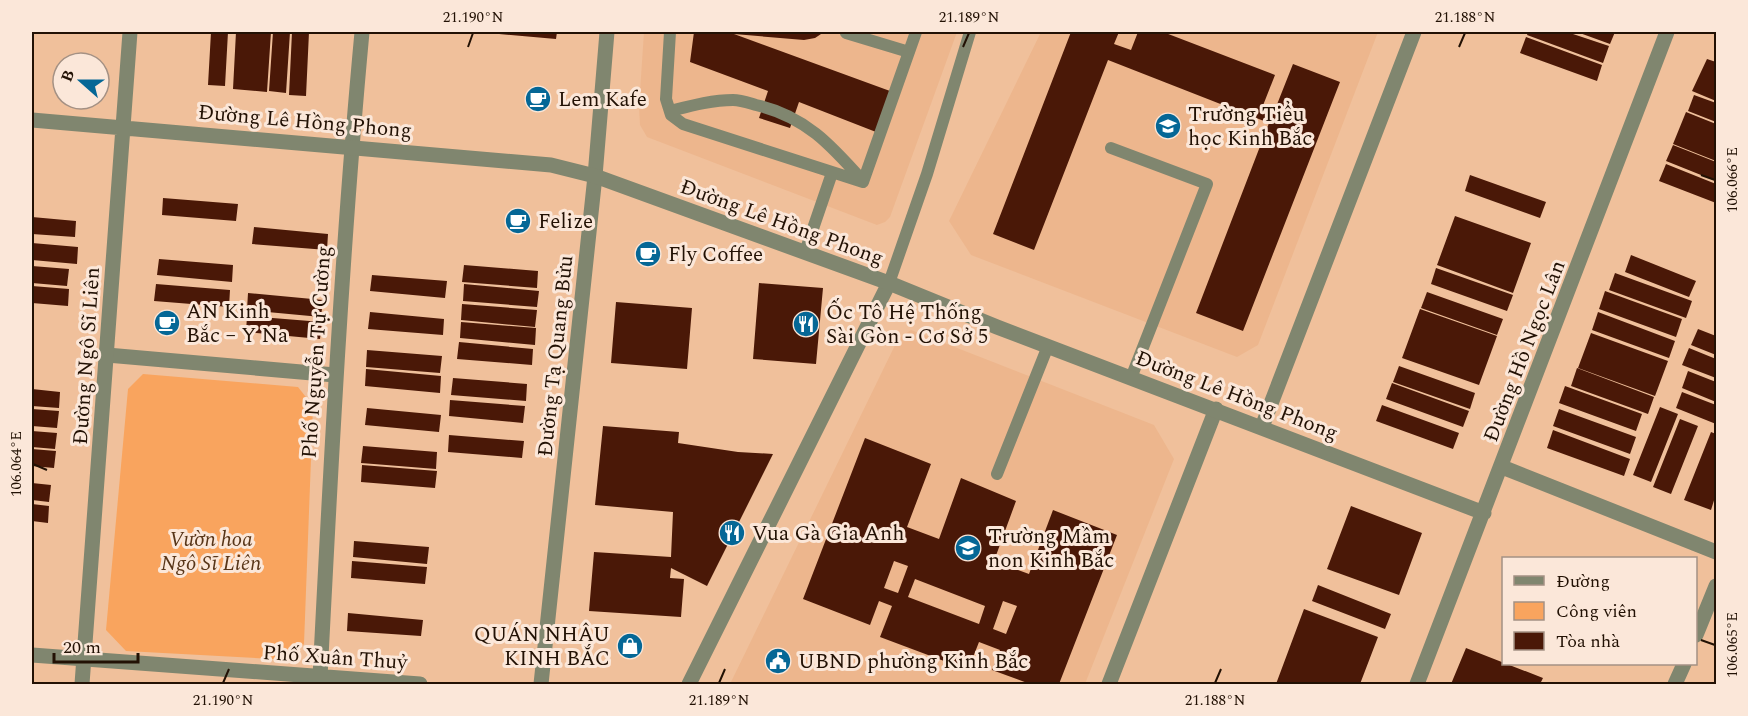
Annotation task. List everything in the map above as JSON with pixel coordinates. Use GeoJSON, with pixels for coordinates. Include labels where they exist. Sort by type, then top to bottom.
{"type":"FeatureCollection","features":[{"type":"Feature","properties":{"kind":"street","name":"Đường Ngô Sĩ Liên"},"geometry":{"type":"LineString","coordinates":[[82,684],[130,32]]}},
{"type":"Feature","properties":{"kind":"street","name":"Phố Nguyễn Tự Cường"},"geometry":{"type":"LineString","coordinates":[[320,676],[335,375],[351,146],[362,32]]}},
{"type":"Feature","properties":{"kind":"street","name":"Đường Tạ Quang Bửu"},"geometry":{"type":"LineString","coordinates":[[541,684],[595,176],[607,32]]}},
{"type":"Feature","properties":{"kind":"street"},"geometry":{"type":"LineString","coordinates":[[1262,427],[1414,32]]}},
{"type":"Feature","properties":{"kind":"street","name":"Đường Hồ Ngọc Lân"},"geometry":{"type":"LineString","coordinates":[[1418,684],[1667,32]]}},
{"type":"Feature","properties":{"kind":"street","name":"Đường Lê Hồng Phong"},"geometry":{"type":"LineString","coordinates":[[32,120],[551,165],[595,176],[889,283],[1484,513]]}},
{"type":"Feature","properties":{"kind":"street"},"geometry":{"type":"LineString","coordinates":[[689,684],[889,283]]}},
{"type":"Feature","properties":{"kind":"street"},"geometry":{"type":"LineString","coordinates":[[107,355],[335,375]]}},
{"type":"Feature","properties":{"kind":"street"},"geometry":{"type":"LineString","coordinates":[[1109,684],[1216,409]]}},
{"type":"Feature","properties":{"kind":"street"},"geometry":{"type":"LineString","coordinates":[[1502,467],[1716,552]]}},
{"type":"Feature","properties":{"kind":"street"},"geometry":{"type":"LineString","coordinates":[[1697,630],[1716,586]]}},
{"type":"Feature","properties":{"kind":"street","name":"Phố Xuân Thuỷ"},"geometry":{"type":"LineString","coordinates":[[32,655],[420,684]]}},
{"type":"Feature","properties":{"kind":"street"},"geometry":{"type":"LineString","coordinates":[[1675,684],[1683,665]]}},
{"type":"Feature","properties":{"kind":"lane"},"geometry":{"type":"LineString","coordinates":[[670,32],[666,99],[671,115],[683,124],[863,182]]}},
{"type":"Feature","properties":{"kind":"lane"},"geometry":{"type":"LineString","coordinates":[[863,182],[916,32]]}},
{"type":"Feature","properties":{"kind":"lane"},"geometry":{"type":"LineString","coordinates":[[889,283],[927,174],[970,32]]}},
{"type":"Feature","properties":{"kind":"lane"},"geometry":{"type":"LineString","coordinates":[[846,33],[909,52]]}},
{"type":"Feature","properties":{"kind":"lane"},"geometry":{"type":"LineString","coordinates":[[670,111],[708,102],[735,100],[784,113],[802,122],[824,139],[863,182]]}},
{"type":"Feature","properties":{"kind":"lane"},"geometry":{"type":"LineString","coordinates":[[1112,148],[1208,184],[1131,378]]}},
{"type":"Feature","properties":{"kind":"lane"},"geometry":{"type":"LineString","coordinates":[[805,252],[832,173]]}},
{"type":"Feature","properties":{"kind":"lane"},"geometry":{"type":"LineString","coordinates":[[997,474],[1048,346]]}},
{"type":"Feature","properties":{"kind":"shaded area"},"geometry":{"type":"Polygon","coordinates":[[[644,32],[957,32],[890,217],[877,225],[647,137],[640,125],[639,107],[644,32]]]}},
{"type":"Feature","properties":{"kind":"shaded area","name":"Trường Tiểu học Kinh Bắc"},"geometry":{"type":"Polygon","coordinates":[[[1041,32],[1378,32],[1258,345],[1237,357],[971,255],[949,221],[1041,32]]]}},
{"type":"Feature","properties":{"kind":"shaded area","name":"Trường Mầm non Kinh Bắc"},"geometry":{"type":"Polygon","coordinates":[[[911,330],[1154,425],[1174,459],[1085,684],[730,684],[898,339],[911,330]]]}},
{"type":"Feature","properties":{"kind":"green space","name":"Vườn hoa Ngô Sĩ Liên"},"geometry":{"type":"Polygon","coordinates":[[[143,374],[298,387],[313,406],[304,644],[291,660],[126,651],[106,630],[128,389],[143,374]]]}},
{"type":"Feature","properties":{"kind":"building"},"geometry":{"type":"Polygon","coordinates":[[[211,32],[228,32],[225,86],[208,85],[211,32]]]}},
{"type":"Feature","properties":{"kind":"building"},"geometry":{"type":"Polygon","coordinates":[[[236,32],[271,32],[267,92],[233,89],[236,32]]]}},
{"type":"Feature","properties":{"kind":"building"},"geometry":{"type":"Polygon","coordinates":[[[273,32],[290,32],[286,93],[269,91],[273,32]]]}},
{"type":"Feature","properties":{"kind":"building"},"geometry":{"type":"Polygon","coordinates":[[[292,32],[309,32],[306,96],[289,95],[292,32]]]}},
{"type":"Feature","properties":{"kind":"building"},"geometry":{"type":"Polygon","coordinates":[[[488,32],[557,32],[556,39],[488,32]]]}},
{"type":"Feature","properties":{"kind":"building"},"geometry":{"type":"Polygon","coordinates":[[[694,32],[824,32],[815,38],[804,40],[734,34],[890,91],[876,132],[799,102],[790,128],[759,118],[768,91],[690,62],[694,32]]]}},
{"type":"Feature","properties":{"kind":"building"},"geometry":{"type":"Polygon","coordinates":[[[1071,32],[1119,32],[1114,44],[1131,50],[1138,32],[1163,32],[1275,75],[1262,108],[1274,112],[1293,64],[1340,82],[1243,331],[1196,313],[1269,123],[1108,60],[1034,250],[993,234],[1071,32]]]}},
{"type":"Feature","properties":{"kind":"building"},"geometry":{"type":"Polygon","coordinates":[[[1528,32],[1567,32],[1609,46],[1603,63],[1527,35],[1528,32]]]}},
{"type":"Feature","properties":{"kind":"building"},"geometry":{"type":"Polygon","coordinates":[[[1577,32],[1615,32],[1610,44],[1577,32]]]}},
{"type":"Feature","properties":{"kind":"building"},"geometry":{"type":"Polygon","coordinates":[[[1526,37],[1602,65],[1597,81],[1520,53],[1526,37]]]}},
{"type":"Feature","properties":{"kind":"building"},"geometry":{"type":"Polygon","coordinates":[[[1707,59],[1716,62],[1716,101],[1692,91],[1707,59]]]}},
{"type":"Feature","properties":{"kind":"building"},"geometry":{"type":"Polygon","coordinates":[[[1694,95],[1716,103],[1716,122],[1688,111],[1694,95]]]}},
{"type":"Feature","properties":{"kind":"building"},"geometry":{"type":"Polygon","coordinates":[[[1686,112],[1716,124],[1716,161],[1673,144],[1686,112]]]}},
{"type":"Feature","properties":{"kind":"building"},"geometry":{"type":"Polygon","coordinates":[[[1673,145],[1716,162],[1716,181],[1666,161],[1673,145]]]}},
{"type":"Feature","properties":{"kind":"building"},"geometry":{"type":"Polygon","coordinates":[[[1666,164],[1716,184],[1716,203],[1659,181],[1666,164]]]}},
{"type":"Feature","properties":{"kind":"building"},"geometry":{"type":"Polygon","coordinates":[[[1470,175],[1546,202],[1540,218],[1465,191],[1470,175]]]}},
{"type":"Feature","properties":{"kind":"building"},"geometry":{"type":"Polygon","coordinates":[[[163,198],[238,204],[236,221],[162,215],[163,198]]]}},
{"type":"Feature","properties":{"kind":"building"},"geometry":{"type":"Polygon","coordinates":[[[1455,216],[1531,243],[1513,293],[1437,265],[1455,216]]]}},
{"type":"Feature","properties":{"kind":"building"},"geometry":{"type":"Polygon","coordinates":[[[32,217],[76,221],[75,237],[32,234],[32,217]]]}},
{"type":"Feature","properties":{"kind":"building"},"geometry":{"type":"Polygon","coordinates":[[[254,227],[328,234],[327,250],[252,244],[254,227]]]}},
{"type":"Feature","properties":{"kind":"building"},"geometry":{"type":"Polygon","coordinates":[[[32,243],[78,247],[77,264],[32,260],[32,243]]]}},
{"type":"Feature","properties":{"kind":"building"},"geometry":{"type":"Polygon","coordinates":[[[1631,255],[1696,281],[1689,297],[1625,272],[1631,255]]]}},
{"type":"Feature","properties":{"kind":"building"},"geometry":{"type":"Polygon","coordinates":[[[159,259],[233,265],[232,282],[157,275],[159,259]]]}},
{"type":"Feature","properties":{"kind":"building"},"geometry":{"type":"Polygon","coordinates":[[[464,265],[538,271],[537,288],[462,282],[464,265]]]}},
{"type":"Feature","properties":{"kind":"building"},"geometry":{"type":"Polygon","coordinates":[[[32,266],[69,269],[67,286],[32,283],[32,266]]]}},
{"type":"Feature","properties":{"kind":"building"},"geometry":{"type":"Polygon","coordinates":[[[1436,268],[1513,295],[1507,311],[1431,284],[1436,268]]]}},
{"type":"Feature","properties":{"kind":"building"},"geometry":{"type":"Polygon","coordinates":[[[1615,273],[1692,301],[1686,318],[1609,290],[1615,273]]]}},
{"type":"Feature","properties":{"kind":"building"},"geometry":{"type":"Polygon","coordinates":[[[372,275],[447,281],[445,298],[370,291],[372,275]]]}},
{"type":"Feature","properties":{"kind":"building"},"geometry":{"type":"Polygon","coordinates":[[[759,283],[823,288],[816,364],[753,359],[759,283]]]}},
{"type":"Feature","properties":{"kind":"building"},"geometry":{"type":"Polygon","coordinates":[[[156,284],[230,290],[229,307],[154,301],[156,284]]]}},
{"type":"Feature","properties":{"kind":"building"},"geometry":{"type":"Polygon","coordinates":[[[464,284],[539,291],[537,307],[463,301],[464,284]]]}},
{"type":"Feature","properties":{"kind":"building"},"geometry":{"type":"Polygon","coordinates":[[[32,286],[69,289],[68,306],[32,303],[32,286]]]}},
{"type":"Feature","properties":{"kind":"building"},"geometry":{"type":"Polygon","coordinates":[[[1605,291],[1682,319],[1676,337],[1599,309],[1605,291]]]}},
{"type":"Feature","properties":{"kind":"building"},"geometry":{"type":"Polygon","coordinates":[[[1427,292],[1503,319],[1497,335],[1421,308],[1427,292]]]}},
{"type":"Feature","properties":{"kind":"building"},"geometry":{"type":"Polygon","coordinates":[[[248,293],[323,300],[321,317],[247,310],[248,293]]]}},
{"type":"Feature","properties":{"kind":"building"},"geometry":{"type":"Polygon","coordinates":[[[616,302],[692,308],[687,369],[611,363],[616,302]]]}},
{"type":"Feature","properties":{"kind":"building"},"geometry":{"type":"Polygon","coordinates":[[[462,304],[537,310],[535,327],[461,320],[462,304]]]}},
{"type":"Feature","properties":{"kind":"building"},"geometry":{"type":"Polygon","coordinates":[[[1420,309],[1497,336],[1479,385],[1402,358],[1420,309]]]}},
{"type":"Feature","properties":{"kind":"building"},"geometry":{"type":"Polygon","coordinates":[[[370,312],[444,319],[443,335],[368,329],[370,312]]]}},
{"type":"Feature","properties":{"kind":"building"},"geometry":{"type":"Polygon","coordinates":[[[1598,312],[1675,341],[1669,358],[1592,330],[1598,312]]]}},
{"type":"Feature","properties":{"kind":"building"},"geometry":{"type":"Polygon","coordinates":[[[247,316],[322,322],[320,339],[246,332],[247,316]]]}},
{"type":"Feature","properties":{"kind":"building"},"geometry":{"type":"Polygon","coordinates":[[[461,322],[536,328],[535,345],[460,338],[461,322]]]}},
{"type":"Feature","properties":{"kind":"building"},"geometry":{"type":"Polygon","coordinates":[[[1698,329],[1716,336],[1716,355],[1691,345],[1698,329]]]}},
{"type":"Feature","properties":{"kind":"building"},"geometry":{"type":"Polygon","coordinates":[[[1591,333],[1668,361],[1655,396],[1578,368],[1591,333]]]}},
{"type":"Feature","properties":{"kind":"building"},"geometry":{"type":"Polygon","coordinates":[[[459,342],[533,349],[532,365],[457,359],[459,342]]]}},
{"type":"Feature","properties":{"kind":"building"},"geometry":{"type":"Polygon","coordinates":[[[1689,348],[1716,359],[1716,378],[1682,365],[1689,348]]]}},
{"type":"Feature","properties":{"kind":"building"},"geometry":{"type":"Polygon","coordinates":[[[367,350],[442,356],[440,373],[366,367],[367,350]]]}},
{"type":"Feature","properties":{"kind":"building"},"geometry":{"type":"Polygon","coordinates":[[[1399,366],[1475,393],[1470,409],[1393,382],[1399,366]]]}},
{"type":"Feature","properties":{"kind":"building"},"geometry":{"type":"Polygon","coordinates":[[[1577,368],[1654,397],[1648,414],[1571,386],[1577,368]]]}},
{"type":"Feature","properties":{"kind":"building"},"geometry":{"type":"Polygon","coordinates":[[[366,369],[441,376],[440,393],[365,386],[366,369]]]}},
{"type":"Feature","properties":{"kind":"building"},"geometry":{"type":"Polygon","coordinates":[[[1688,371],[1716,382],[1716,402],[1682,388],[1688,371]]]}},
{"type":"Feature","properties":{"kind":"building"},"geometry":{"type":"Polygon","coordinates":[[[453,378],[527,384],[526,401],[451,395],[453,378]]]}},
{"type":"Feature","properties":{"kind":"building"},"geometry":{"type":"Polygon","coordinates":[[[1392,383],[1469,411],[1463,427],[1386,399],[1392,383]]]}},
{"type":"Feature","properties":{"kind":"building"},"geometry":{"type":"Polygon","coordinates":[[[1565,386],[1642,414],[1636,431],[1559,403],[1565,386]]]}},
{"type":"Feature","properties":{"kind":"building"},"geometry":{"type":"Polygon","coordinates":[[[32,389],[60,392],[59,408],[32,406],[32,389]]]}},
{"type":"Feature","properties":{"kind":"building"},"geometry":{"type":"Polygon","coordinates":[[[1682,392],[1716,405],[1716,424],[1676,408],[1682,392]]]}},
{"type":"Feature","properties":{"kind":"building"},"geometry":{"type":"Polygon","coordinates":[[[450,400],[525,406],[523,423],[449,416],[450,400]]]}},
{"type":"Feature","properties":{"kind":"building"},"geometry":{"type":"Polygon","coordinates":[[[1382,405],[1459,433],[1453,449],[1376,421],[1382,405]]]}},
{"type":"Feature","properties":{"kind":"building"},"geometry":{"type":"Polygon","coordinates":[[[1660,407],[1678,414],[1651,482],[1633,475],[1660,407]]]}},
{"type":"Feature","properties":{"kind":"building"},"geometry":{"type":"Polygon","coordinates":[[[367,408],[441,415],[439,432],[365,425],[367,408]]]}},
{"type":"Feature","properties":{"kind":"building"},"geometry":{"type":"Polygon","coordinates":[[[32,409],[59,411],[57,428],[32,426],[32,409]]]}},
{"type":"Feature","properties":{"kind":"building"},"geometry":{"type":"Polygon","coordinates":[[[1559,409],[1636,437],[1630,454],[1553,426],[1559,409]]]}},
{"type":"Feature","properties":{"kind":"building"},"geometry":{"type":"Polygon","coordinates":[[[1680,419],[1698,426],[1671,494],[1653,487],[1680,419]]]}},
{"type":"Feature","properties":{"kind":"building"},"geometry":{"type":"Polygon","coordinates":[[[603,426],[679,432],[678,443],[738,452],[773,454],[707,586],[671,568],[670,578],[684,579],[681,617],[589,611],[594,552],[671,557],[673,512],[595,505],[603,426]]]}},
{"type":"Feature","properties":{"kind":"building"},"geometry":{"type":"Polygon","coordinates":[[[1553,430],[1630,459],[1624,476],[1547,448],[1553,430]]]}},
{"type":"Feature","properties":{"kind":"building"},"geometry":{"type":"Polygon","coordinates":[[[32,431],[57,433],[55,449],[32,447],[32,431]]]}},
{"type":"Feature","properties":{"kind":"building"},"geometry":{"type":"Polygon","coordinates":[[[1711,432],[1716,434],[1716,494],[1711,510],[1684,500],[1711,432]]]}},
{"type":"Feature","properties":{"kind":"building"},"geometry":{"type":"Polygon","coordinates":[[[449,435],[524,441],[522,458],[448,452],[449,435]]]}},
{"type":"Feature","properties":{"kind":"building"},"geometry":{"type":"Polygon","coordinates":[[[865,438],[931,464],[907,527],[939,539],[961,478],[1016,501],[994,561],[1029,574],[1053,510],[1117,535],[1059,684],[1030,684],[992,670],[1000,650],[979,642],[968,670],[880,637],[892,606],[879,601],[870,625],[803,599],[865,438]],[[894,561],[884,588],[898,593],[908,566],[894,561]],[[915,579],[908,597],[979,624],[985,606],[915,579]],[[1003,601],[993,629],[1006,634],[1017,606],[1003,601]]]}},
{"type":"Feature","properties":{"kind":"building"},"geometry":{"type":"Polygon","coordinates":[[[363,446],[437,452],[436,469],[361,463],[363,446]]]}},
{"type":"Feature","properties":{"kind":"building"},"geometry":{"type":"Polygon","coordinates":[[[32,449],[56,451],[54,468],[32,466],[32,449]]]}},
{"type":"Feature","properties":{"kind":"building"},"geometry":{"type":"Polygon","coordinates":[[[362,465],[437,471],[435,488],[361,482],[362,465]]]}},
{"type":"Feature","properties":{"kind":"building"},"geometry":{"type":"Polygon","coordinates":[[[32,483],[51,485],[49,502],[32,500],[32,483]]]}},
{"type":"Feature","properties":{"kind":"building"},"geometry":{"type":"Polygon","coordinates":[[[32,504],[49,506],[48,523],[32,521],[32,504]]]}},
{"type":"Feature","properties":{"kind":"building"},"geometry":{"type":"Polygon","coordinates":[[[1351,506],[1422,533],[1399,595],[1327,569],[1351,506]]]}},
{"type":"Feature","properties":{"kind":"building"},"geometry":{"type":"Polygon","coordinates":[[[354,541],[429,547],[427,564],[353,557],[354,541]]]}},
{"type":"Feature","properties":{"kind":"building"},"geometry":{"type":"Polygon","coordinates":[[[352,561],[427,567],[425,584],[351,578],[352,561]]]}},
{"type":"Feature","properties":{"kind":"building"},"geometry":{"type":"Polygon","coordinates":[[[1318,585],[1391,614],[1385,629],[1312,601],[1318,585]]]}},
{"type":"Feature","properties":{"kind":"building"},"geometry":{"type":"Polygon","coordinates":[[[1304,609],[1378,637],[1360,684],[1276,684],[1304,609]]]}},
{"type":"Feature","properties":{"kind":"building"},"geometry":{"type":"Polygon","coordinates":[[[348,613],[423,620],[421,636],[347,631],[348,613]]]}},
{"type":"Feature","properties":{"kind":"building"},"geometry":{"type":"Polygon","coordinates":[[[1466,648],[1502,662],[1502,665],[1510,665],[1543,678],[1540,684],[1451,684],[1466,648]]]}},
{"type":"Feature","properties":{"kind":"place","name":"Lem Kafe"},"geometry":{"type":"Point","coordinates":[538,99]}},
{"type":"Feature","properties":{"kind":"place","name":"Trường Tiểu học Kinh Bắc"},"geometry":{"type":"Point","coordinates":[1168,126]}},
{"type":"Feature","properties":{"kind":"place","name":"Felize"},"geometry":{"type":"Point","coordinates":[518,221]}},
{"type":"Feature","properties":{"kind":"place","name":"Fly Coffee"},"geometry":{"type":"Point","coordinates":[648,254]}},
{"type":"Feature","properties":{"kind":"place","name":"AN Kinh Bắc – Y Na"},"geometry":{"type":"Point","coordinates":[167,323]}},
{"type":"Feature","properties":{"kind":"place","name":"Ốc Tô Hệ Thống Sài Gòn - Cơ Sở 5"},"geometry":{"type":"Point","coordinates":[806,324]}},
{"type":"Feature","properties":{"kind":"place","name":"Vua Gà Gia Anh"},"geometry":{"type":"Point","coordinates":[732,533]}},
{"type":"Feature","properties":{"kind":"place","name":"Trường Mầm non Kinh Bắc"},"geometry":{"type":"Point","coordinates":[968,548]}},
{"type":"Feature","properties":{"kind":"place","name":"QUÁN NHẬU KINH BẮC"},"geometry":{"type":"Point","coordinates":[630,646]}},
{"type":"Feature","properties":{"kind":"place","name":"UBND phường Kinh Bắc"},"geometry":{"type":"Point","coordinates":[778,661]}}]}
